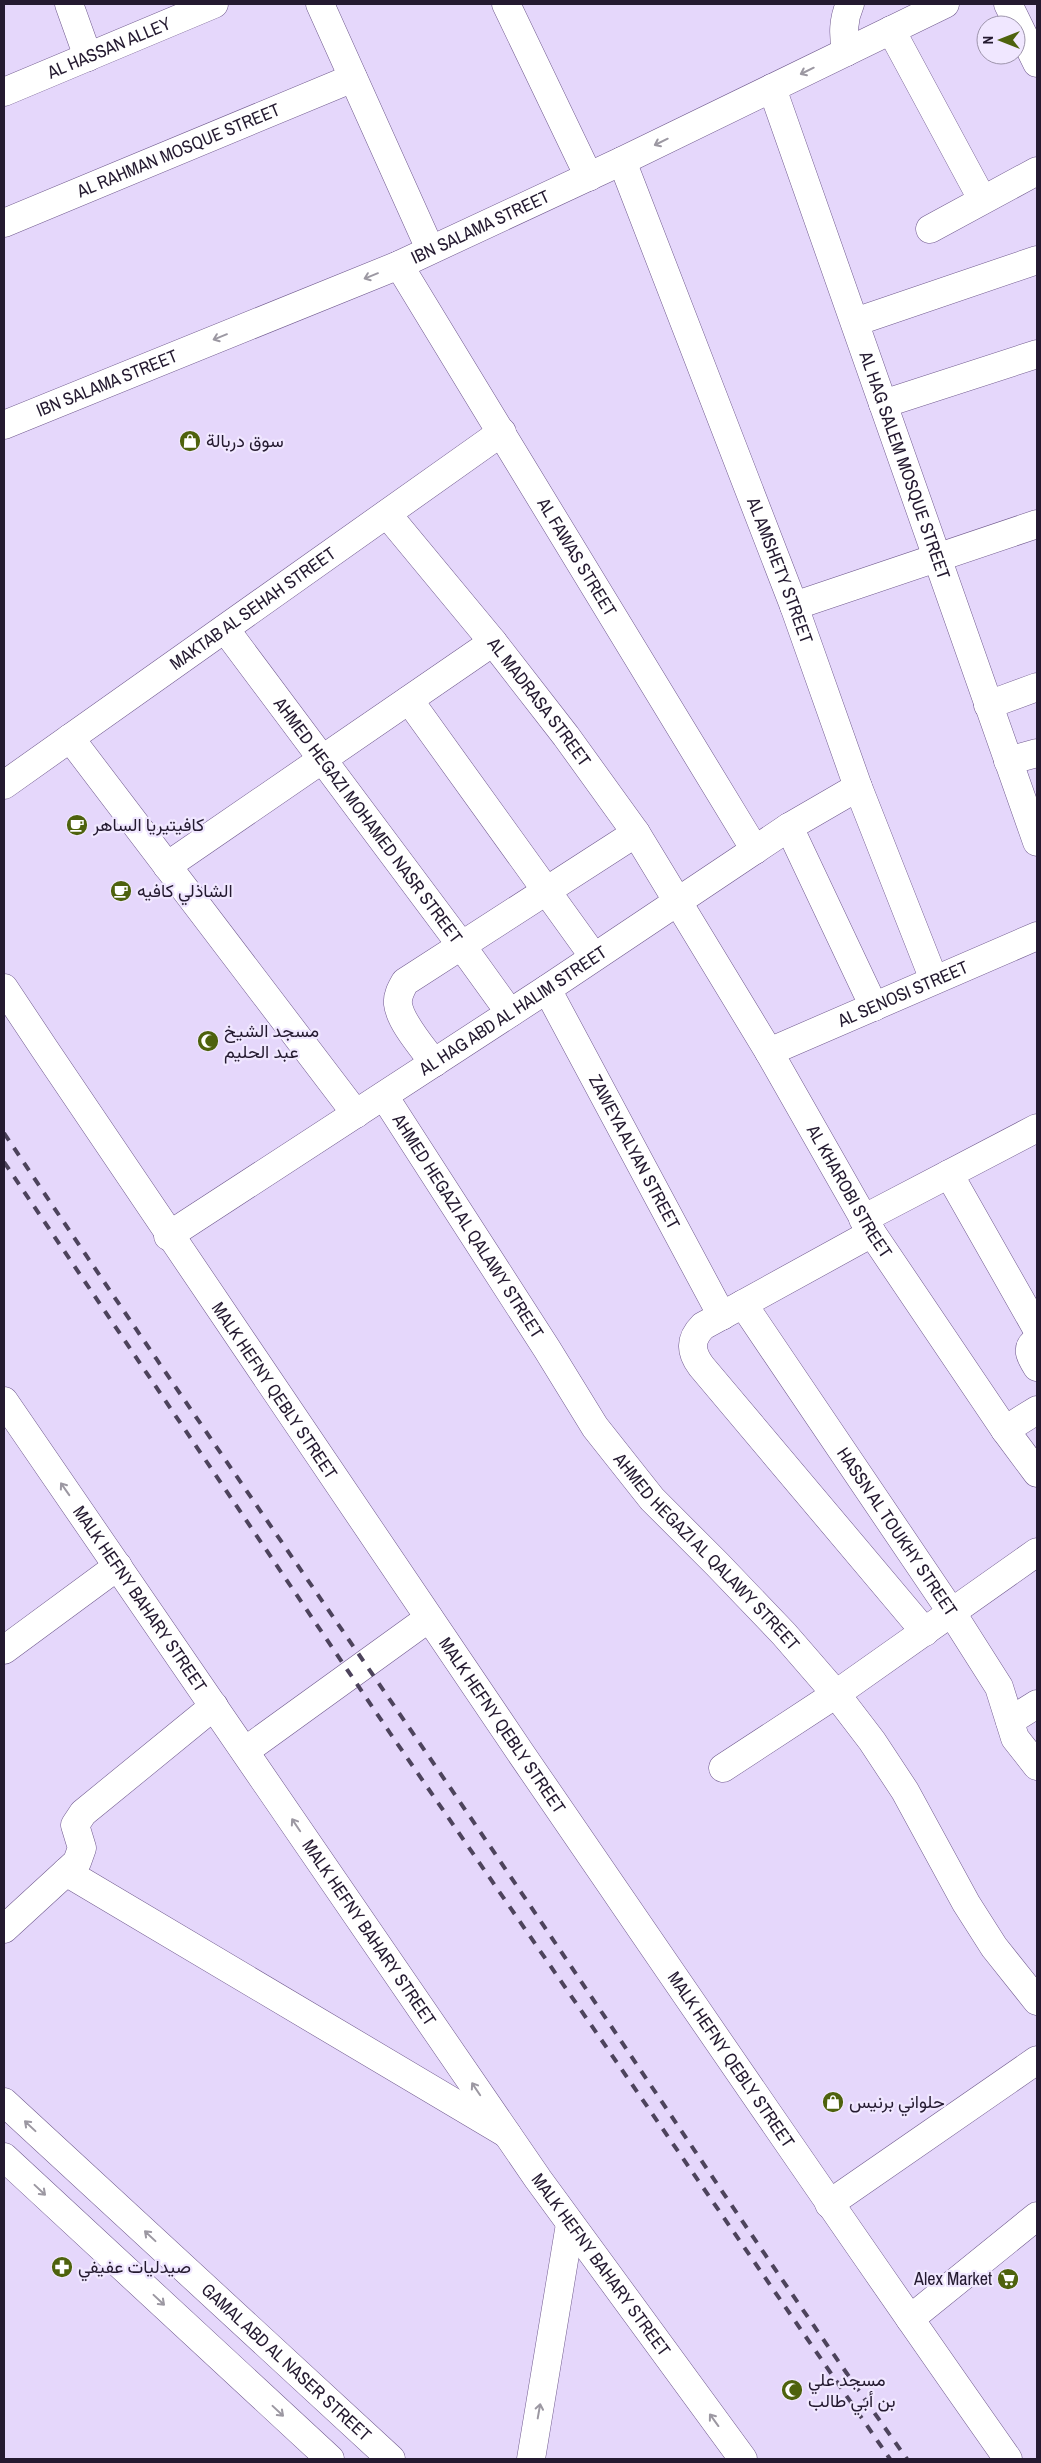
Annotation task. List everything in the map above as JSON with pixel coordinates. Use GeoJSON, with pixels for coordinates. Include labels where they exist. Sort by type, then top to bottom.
{"type":"FeatureCollection","features":[{"type":"Feature","properties":{"kind":"street"},"geometry":{"type":"LineString","coordinates":[[69,4],[88,57]]}},
{"type":"Feature","properties":{"kind":"street","name":"AL HASSAN ALLEY"},"geometry":{"type":"LineString","coordinates":[[4,92],[214,4]]}},
{"type":"Feature","properties":{"kind":"street"},"geometry":{"type":"LineString","coordinates":[[320,4],[430,249]]}},
{"type":"Feature","properties":{"kind":"street"},"geometry":{"type":"LineString","coordinates":[[506,4],[589,176]]}},
{"type":"Feature","properties":{"kind":"street"},"geometry":{"type":"LineString","coordinates":[[846,52],[843,34],[845,16],[850,4]]}},
{"type":"Feature","properties":{"kind":"street","name":"IBN SALAMA STREET"},"geometry":{"type":"LineString","coordinates":[[4,425],[399,265],[622,161],[945,4]]}},
{"type":"Feature","properties":{"kind":"street"},"geometry":{"type":"LineString","coordinates":[[1008,4],[1037,63]]}},
{"type":"Feature","properties":{"kind":"street"},"geometry":{"type":"LineString","coordinates":[[891,30],[982,199]]}},
{"type":"Feature","properties":{"kind":"street","name":"AL RAHMAN MOSQUE STREET"},"geometry":{"type":"LineString","coordinates":[[4,223],[353,78]]}},
{"type":"Feature","properties":{"kind":"street","name":"AL HAG SALEM MOSQUE STREET"},"geometry":{"type":"LineString","coordinates":[[772,88],[1037,842]]}},
{"type":"Feature","properties":{"kind":"street","name":"AL AMSHETY STREET"},"geometry":{"type":"LineString","coordinates":[[622,161],[794,606],[858,787],[934,980]]}},
{"type":"Feature","properties":{"kind":"street"},"geometry":{"type":"LineString","coordinates":[[930,229],[982,199],[1037,171]]}},
{"type":"Feature","properties":{"kind":"street"},"geometry":{"type":"LineString","coordinates":[[855,322],[1037,260]]}},
{"type":"Feature","properties":{"kind":"street","name":"AL FAWAS STREET"},"geometry":{"type":"LineString","coordinates":[[399,265],[755,850]]}},
{"type":"Feature","properties":{"kind":"street"},"geometry":{"type":"LineString","coordinates":[[883,404],[1037,354]]}},
{"type":"Feature","properties":{"kind":"street","name":"MAKTAB AL SEHAH STREET"},"geometry":{"type":"LineString","coordinates":[[4,785],[502,432]]}},
{"type":"Feature","properties":{"kind":"street","name":"AL MADRASA STREET"},"geometry":{"type":"LineString","coordinates":[[387,514],[493,642],[566,736],[636,833],[678,901]]}},
{"type":"Feature","properties":{"kind":"street"},"geometry":{"type":"LineString","coordinates":[[794,606],[1037,524]]}},
{"type":"Feature","properties":{"kind":"street","name":"AHMED HEGAZI MOHAMED NASR STREET"},"geometry":{"type":"LineString","coordinates":[[225,628],[510,1013]]}},
{"type":"Feature","properties":{"kind":"street"},"geometry":{"type":"LineString","coordinates":[[167,866],[493,642]]}},
{"type":"Feature","properties":{"kind":"street"},"geometry":{"type":"LineString","coordinates":[[988,705],[1037,686]]}},
{"type":"Feature","properties":{"kind":"street"},"geometry":{"type":"LineString","coordinates":[[409,700],[594,957]]}},
{"type":"Feature","properties":{"kind":"street"},"geometry":{"type":"LineString","coordinates":[[70,738],[356,1114]]}},
{"type":"Feature","properties":{"kind":"street"},"geometry":{"type":"LineString","coordinates":[[1008,761],[1037,753]]}},
{"type":"Feature","properties":{"kind":"street","name":"AL HAG ABD AL HALIM STREET"},"geometry":{"type":"LineString","coordinates":[[168,1236],[548,989],[789,827],[858,787]]}},
{"type":"Feature","properties":{"kind":"street"},"geometry":{"type":"LineString","coordinates":[[789,827],[874,1007]]}},
{"type":"Feature","properties":{"kind":"street"},"geometry":{"type":"LineString","coordinates":[[434,1063],[401,1014],[398,1003],[399,991],[405,982],[636,833]]}},
{"type":"Feature","properties":{"kind":"street","name":"AL KHAROBI STREET"},"geometry":{"type":"LineString","coordinates":[[678,901],[769,1052],[868,1226],[1005,1430],[1037,1473]]}},
{"type":"Feature","properties":{"kind":"street","name":"AL SENOSI STREET"},"geometry":{"type":"LineString","coordinates":[[769,1052],[1037,936]]}},
{"type":"Feature","properties":{"kind":"street","name":"MALK HEFNY QEBLY STREET"},"geometry":{"type":"LineString","coordinates":[[4,988],[168,1236],[829,2204],[1008,2459]]}},
{"type":"Feature","properties":{"kind":"street","name":"ZAWEYA ALYAN STREET"},"geometry":{"type":"LineString","coordinates":[[548,989],[732,1310]]}},
{"type":"Feature","properties":{"kind":"street","name":"AHMED HEGAZI AL QALAWY STREET"},"geometry":{"type":"LineString","coordinates":[[384,1096],[548,1349],[595,1427],[652,1499],[724,1571],[836,1694],[872,1742],[905,1791],[966,1903],[994,1946],[1037,2001]]}},
{"type":"Feature","properties":{"kind":"street"},"geometry":{"type":"LineString","coordinates":[[925,1632],[694,1357],[692,1346],[695,1334],[703,1326],[868,1226],[949,1174],[1037,1128]]}},
{"type":"Feature","properties":{"kind":"street"},"geometry":{"type":"LineString","coordinates":[[949,1174],[1037,1329]]}},
{"type":"Feature","properties":{"kind":"street","name":"HASSN AL TOUKHY STREET"},"geometry":{"type":"LineString","coordinates":[[732,1310],[952,1612],[999,1687],[1008,1709],[1015,1738],[1037,1766]]}},
{"type":"Feature","properties":{"kind":"street"},"geometry":{"type":"LineString","coordinates":[[1037,1340],[1031,1344],[1029,1349],[1031,1358],[1037,1367]]}},
{"type":"Feature","properties":{"kind":"street","name":"MALK HEFNY BAHARY STREET"},"geometry":{"type":"LineString","coordinates":[[6,1409],[118,1566],[570,2224],[743,2459]]}},
{"type":"Feature","properties":{"kind":"street"},"geometry":{"type":"LineString","coordinates":[[1005,1430],[1037,1410]]}},
{"type":"Feature","properties":{"kind":"street"},"geometry":{"type":"LineString","coordinates":[[723,1768],[836,1694],[1037,1552]]}},
{"type":"Feature","properties":{"kind":"street"},"geometry":{"type":"LineString","coordinates":[[4,1650],[118,1566]]}},
{"type":"Feature","properties":{"kind":"street"},"geometry":{"type":"LineString","coordinates":[[246,1751],[429,1618]]}},
{"type":"Feature","properties":{"kind":"street"},"geometry":{"type":"LineString","coordinates":[[1010,1721],[1037,1704]]}},
{"type":"Feature","properties":{"kind":"street"},"geometry":{"type":"LineString","coordinates":[[4,1930],[77,1862],[80,1855],[80,1840],[75,1825],[83,1813],[214,1706]]}},
{"type":"Feature","properties":{"kind":"street"},"geometry":{"type":"LineString","coordinates":[[66,1872],[507,2134]]}},
{"type":"Feature","properties":{"kind":"street"},"geometry":{"type":"LineString","coordinates":[[829,2204],[1037,2060]]}},
{"type":"Feature","properties":{"kind":"street","name":"GAMAL ABD AL NASER STREET"},"geometry":{"type":"LineString","coordinates":[[4,2102],[391,2459]]}},
{"type":"Feature","properties":{"kind":"street"},"geometry":{"type":"LineString","coordinates":[[4,2157],[325,2458]]}},
{"type":"Feature","properties":{"kind":"street"},"geometry":{"type":"LineString","coordinates":[[910,2319],[1037,2216]]}},
{"type":"Feature","properties":{"kind":"street"},"geometry":{"type":"LineString","coordinates":[[531,2459],[570,2224]]}},
{"type":"Feature","properties":{"kind":"railway"},"geometry":{"type":"LineString","coordinates":[[4,1133],[506,1870],[733,2208],[907,2459]]}},
{"type":"Feature","properties":{"kind":"railway"},"geometry":{"type":"LineString","coordinates":[[4,1162],[390,1733],[890,2459]]}},
{"type":"Feature","properties":{"kind":"place","name":"سوق دربالة"},"geometry":{"type":"Point","coordinates":[190,441]}},
{"type":"Feature","properties":{"kind":"place","name":"كافيتيريا الساهر"},"geometry":{"type":"Point","coordinates":[77,825]}},
{"type":"Feature","properties":{"kind":"place","name":"الشاذلي كافيه"},"geometry":{"type":"Point","coordinates":[121,891]}},
{"type":"Feature","properties":{"kind":"place","name":"مسجد الشيخ عبد الحليم"},"geometry":{"type":"Point","coordinates":[208,1041]}},
{"type":"Feature","properties":{"kind":"place","name":"حلواني برنيس"},"geometry":{"type":"Point","coordinates":[833,2102]}},
{"type":"Feature","properties":{"kind":"place","name":"صيدليات عفيفي"},"geometry":{"type":"Point","coordinates":[62,2267]}},
{"type":"Feature","properties":{"kind":"place","name":"Alex Market"},"geometry":{"type":"Point","coordinates":[1008,2279]}},
{"type":"Feature","properties":{"kind":"place","name":"مسجد علي بن أبي طالب"},"geometry":{"type":"Point","coordinates":[792,2390]}}]}
